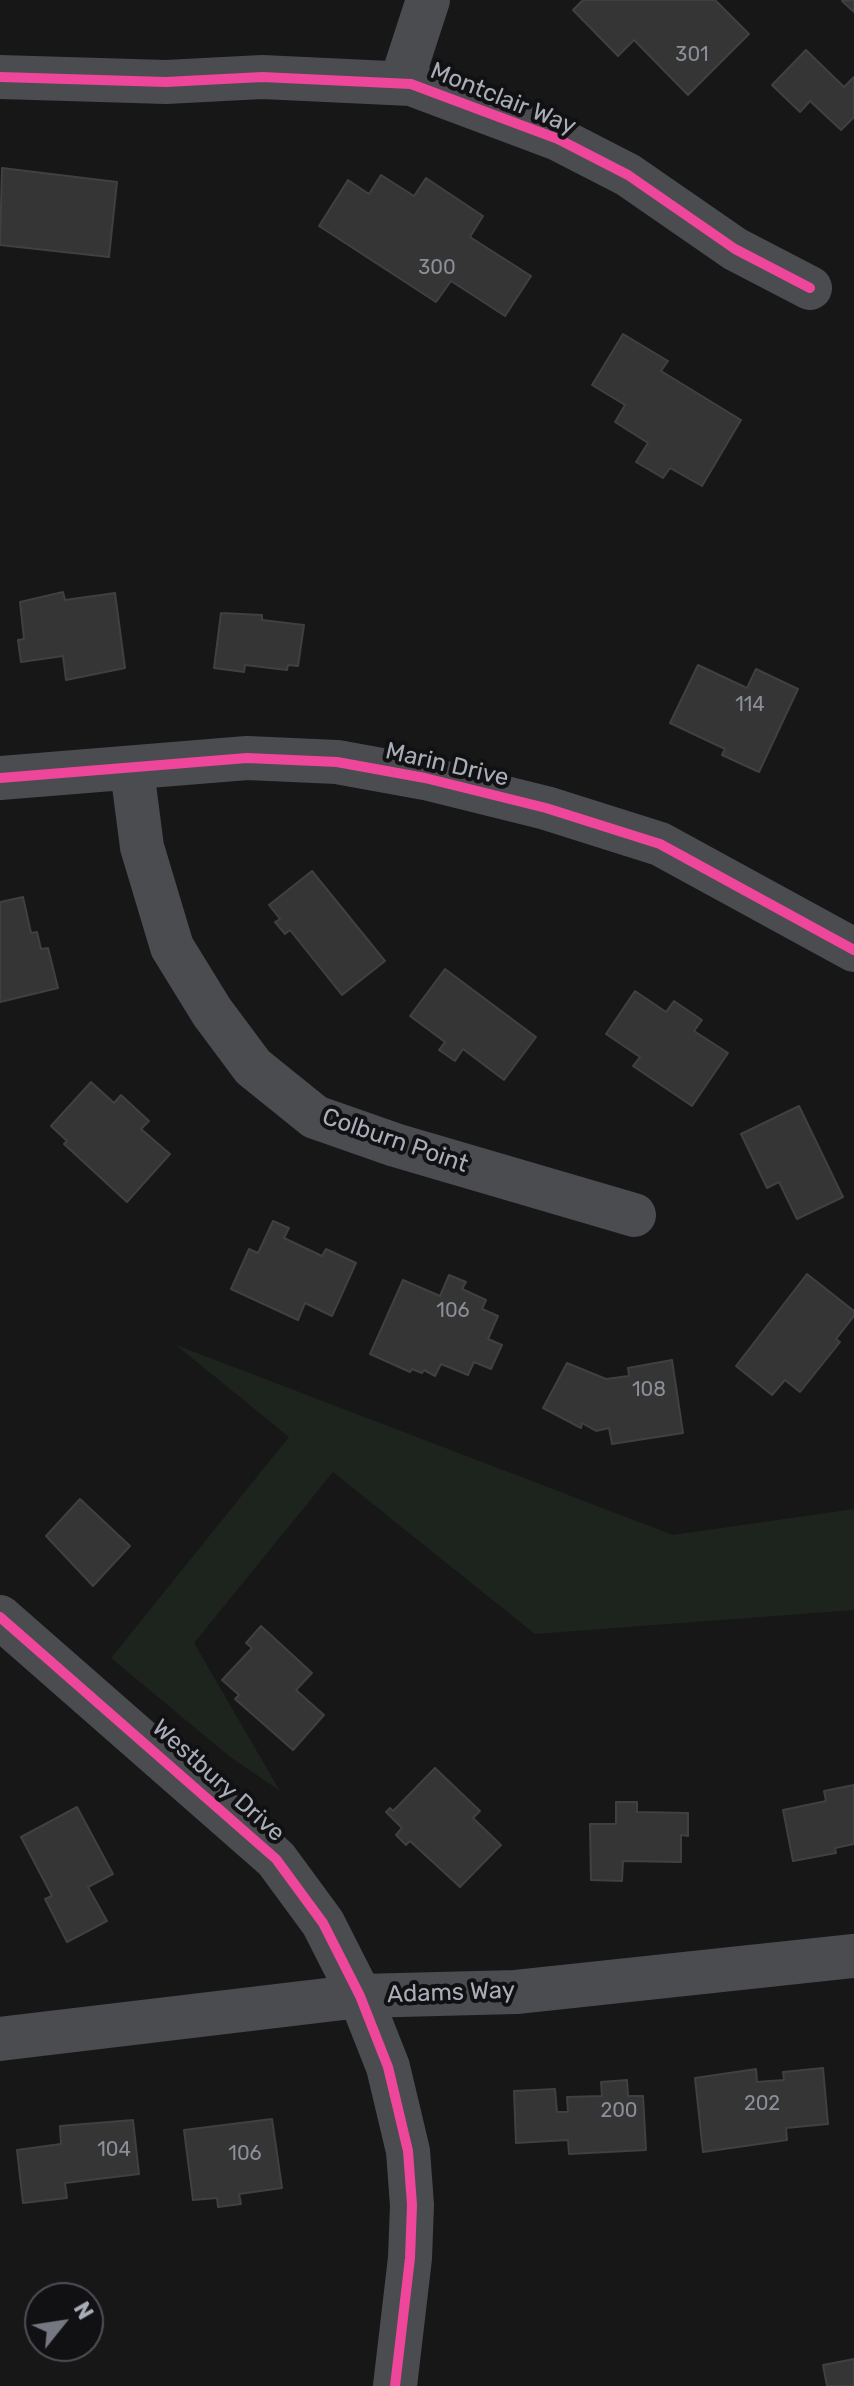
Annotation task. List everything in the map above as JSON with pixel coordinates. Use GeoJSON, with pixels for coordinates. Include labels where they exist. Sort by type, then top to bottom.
{"type":"FeatureCollection","features":[{"type":"Feature","properties":{"kind":"street"},"geometry":{"type":"LineString","coordinates":[[401,83],[428,0]]}},
{"type":"Feature","properties":{"kind":"street","name":"Montclair Way"},"geometry":{"type":"LineString","coordinates":[[0,77],[150,82],[262,77],[401,83],[465,103],[558,139],[628,175],[735,249],[810,288]]}},
{"type":"Feature","properties":{"kind":"street","name":"Marin Drive"},"geometry":{"type":"LineString","coordinates":[[0,778],[132,770],[247,758],[337,762],[425,778],[531,804],[660,844],[854,950]]}},
{"type":"Feature","properties":{"kind":"street","name":"Colburn Point"},"geometry":{"type":"LineString","coordinates":[[132,770],[142,847],[172,947],[212,1012],[253,1067],[315,1117],[395,1145],[634,1215]]}},
{"type":"Feature","properties":{"kind":"street","name":"Westbury Drive"},"geometry":{"type":"LineString","coordinates":[[0,1617],[276,1859],[323,1923],[360,1996],[388,2067],[408,2151],[412,2205],[410,2258],[395,2386]]}},
{"type":"Feature","properties":{"kind":"street","name":"Adams Way"},"geometry":{"type":"LineString","coordinates":[[0,2039],[360,1996],[516,1992],[854,1956]]}},
{"type":"Feature","properties":{"kind":"shaded area"},"geometry":{"type":"Polygon","coordinates":[[[176,1345],[673,1535],[854,1509],[854,1610],[535,1634],[333,1472],[194,1643],[280,1791],[229,1756],[111,1658],[289,1437],[176,1345]]]}},
{"type":"Feature","properties":{"kind":"building"},"geometry":{"type":"Polygon","coordinates":[[[583,0],[715,0],[749,34],[688,95],[634,40],[618,56],[573,10],[583,0]]]}},
{"type":"Feature","properties":{"kind":"building"},"geometry":{"type":"Polygon","coordinates":[[[854,0],[854,12],[842,1],[854,0]]]}},
{"type":"Feature","properties":{"kind":"building"},"geometry":{"type":"Polygon","coordinates":[[[806,50],[844,87],[854,77],[854,117],[841,130],[810,101],[800,112],[772,85],[806,50]]]}},
{"type":"Feature","properties":{"kind":"building"},"geometry":{"type":"Polygon","coordinates":[[[2,168],[117,182],[109,257],[0,245],[2,168]]]}},
{"type":"Feature","properties":{"kind":"building"},"geometry":{"type":"Polygon","coordinates":[[[381,175],[414,196],[426,178],[483,216],[470,237],[531,276],[505,316],[451,281],[436,302],[319,226],[348,180],[369,194],[381,175]]]}},
{"type":"Feature","properties":{"kind":"building"},"geometry":{"type":"Polygon","coordinates":[[[623,334],[668,361],[661,371],[741,420],[702,486],[670,468],[663,478],[636,462],[648,443],[615,422],[625,405],[592,385],[623,334]]]}},
{"type":"Feature","properties":{"kind":"building"},"geometry":{"type":"Polygon","coordinates":[[[63,592],[65,600],[115,593],[125,668],[66,680],[63,656],[21,662],[18,640],[24,639],[20,602],[63,592]]]}},
{"type":"Feature","properties":{"kind":"building"},"geometry":{"type":"Polygon","coordinates":[[[221,613],[262,615],[262,620],[304,625],[298,666],[288,665],[287,670],[245,665],[244,672],[214,668],[221,613]]]}},
{"type":"Feature","properties":{"kind":"building"},"geometry":{"type":"Polygon","coordinates":[[[698,665],[747,688],[756,669],[798,689],[759,772],[722,755],[725,749],[670,723],[698,665]]]}},
{"type":"Feature","properties":{"kind":"building"},"geometry":{"type":"Polygon","coordinates":[[[312,871],[385,961],[342,995],[290,930],[285,934],[275,922],[280,919],[269,905],[312,871]]]}},
{"type":"Feature","properties":{"kind":"building"},"geometry":{"type":"Polygon","coordinates":[[[23,897],[31,933],[37,932],[41,949],[48,948],[58,988],[0,1002],[0,902],[23,897]]]}},
{"type":"Feature","properties":{"kind":"building"},"geometry":{"type":"Polygon","coordinates":[[[445,969],[536,1037],[504,1080],[463,1049],[455,1061],[439,1050],[445,1042],[410,1016],[445,969]]]}},
{"type":"Feature","properties":{"kind":"building"},"geometry":{"type":"Polygon","coordinates":[[[635,991],[666,1012],[674,1001],[702,1020],[694,1031],[728,1053],[692,1106],[633,1066],[640,1057],[606,1034],[635,991]]]}},
{"type":"Feature","properties":{"kind":"building"},"geometry":{"type":"Polygon","coordinates":[[[91,1082],[114,1103],[121,1095],[149,1121],[141,1129],[170,1154],[127,1202],[64,1144],[67,1141],[51,1126],[91,1082]]]}},
{"type":"Feature","properties":{"kind":"building"},"geometry":{"type":"Polygon","coordinates":[[[799,1106],[843,1197],[797,1219],[779,1182],[767,1188],[741,1134],[799,1106]]]}},
{"type":"Feature","properties":{"kind":"building"},"geometry":{"type":"Polygon","coordinates":[[[273,1221],[289,1228],[284,1238],[322,1256],[326,1249],[356,1263],[332,1316],[305,1303],[298,1320],[231,1289],[249,1249],[258,1253],[273,1221]]]}},
{"type":"Feature","properties":{"kind":"building"},"geometry":{"type":"Polygon","coordinates":[[[807,1274],[854,1311],[854,1316],[836,1339],[840,1342],[800,1392],[785,1380],[772,1395],[736,1366],[807,1274]]]}},
{"type":"Feature","properties":{"kind":"building"},"geometry":{"type":"Polygon","coordinates":[[[449,1275],[466,1282],[462,1289],[486,1300],[482,1309],[498,1316],[488,1339],[502,1345],[491,1369],[474,1362],[468,1375],[441,1364],[435,1376],[424,1370],[422,1373],[412,1369],[410,1372],[370,1354],[403,1280],[440,1296],[449,1275]]]}},
{"type":"Feature","properties":{"kind":"building"},"geometry":{"type":"Polygon","coordinates":[[[672,1360],[683,1433],[612,1444],[609,1428],[596,1431],[582,1423],[581,1428],[543,1408],[567,1363],[606,1379],[629,1376],[628,1368],[672,1360]]]}},
{"type":"Feature","properties":{"kind":"building"},"geometry":{"type":"Polygon","coordinates":[[[80,1499],[130,1546],[93,1586],[46,1536],[80,1499]]]}},
{"type":"Feature","properties":{"kind":"building"},"geometry":{"type":"Polygon","coordinates":[[[261,1626],[312,1673],[296,1690],[324,1715],[293,1750],[235,1699],[239,1695],[222,1680],[252,1648],[246,1643],[261,1626]]]}},
{"type":"Feature","properties":{"kind":"building"},"geometry":{"type":"Polygon","coordinates":[[[435,1768],[480,1811],[473,1818],[501,1845],[460,1887],[410,1841],[406,1845],[396,1835],[402,1828],[386,1812],[390,1808],[393,1811],[435,1768]]]}},
{"type":"Feature","properties":{"kind":"building"},"geometry":{"type":"Polygon","coordinates":[[[854,1785],[854,1844],[835,1848],[836,1853],[793,1861],[783,1810],[826,1801],[824,1791],[854,1785]]]}},
{"type":"Feature","properties":{"kind":"building"},"geometry":{"type":"Polygon","coordinates":[[[616,1802],[637,1802],[637,1812],[688,1813],[688,1836],[681,1835],[681,1862],[623,1861],[622,1881],[591,1880],[590,1824],[616,1824],[616,1802]]]}},
{"type":"Feature","properties":{"kind":"building"},"geometry":{"type":"Polygon","coordinates":[[[77,1807],[113,1874],[88,1887],[107,1921],[67,1942],[45,1899],[52,1896],[21,1837],[77,1807]]]}},
{"type":"Feature","properties":{"kind":"building"},"geometry":{"type":"Polygon","coordinates":[[[823,2068],[828,2124],[786,2128],[787,2140],[703,2152],[695,2078],[756,2069],[757,2082],[784,2080],[783,2072],[823,2068]]]}},
{"type":"Feature","properties":{"kind":"building"},"geometry":{"type":"Polygon","coordinates":[[[627,2080],[628,2096],[643,2096],[646,2150],[569,2154],[568,2140],[516,2143],[514,2091],[555,2089],[557,2112],[568,2112],[567,2097],[602,2096],[601,2082],[627,2080]]]}},
{"type":"Feature","properties":{"kind":"building"},"geometry":{"type":"Polygon","coordinates":[[[272,2119],[282,2188],[239,2194],[241,2204],[218,2207],[217,2198],[193,2200],[184,2130],[272,2119]]]}},
{"type":"Feature","properties":{"kind":"building"},"geometry":{"type":"Polygon","coordinates":[[[133,2120],[139,2174],[65,2183],[67,2198],[23,2203],[17,2150],[61,2144],[60,2126],[133,2120]]]}},
{"type":"Feature","properties":{"kind":"building"},"geometry":{"type":"Polygon","coordinates":[[[854,2359],[854,2386],[827,2386],[823,2365],[854,2359]]]}},
{"type":"Feature","properties":{"kind":"cycle path"},"geometry":{"type":"LineString","coordinates":[[0,77],[166,82],[262,77],[411,84],[558,139],[628,175],[735,249],[810,288]]}},
{"type":"Feature","properties":{"kind":"cycle path"},"geometry":{"type":"LineString","coordinates":[[0,778],[247,758],[337,762],[425,778],[546,808],[660,844],[854,950]]}},
{"type":"Feature","properties":{"kind":"cycle path"},"geometry":{"type":"LineString","coordinates":[[0,1617],[276,1859],[323,1923],[360,1996],[388,2067],[408,2151],[412,2205],[410,2258],[395,2386]]}}]}
